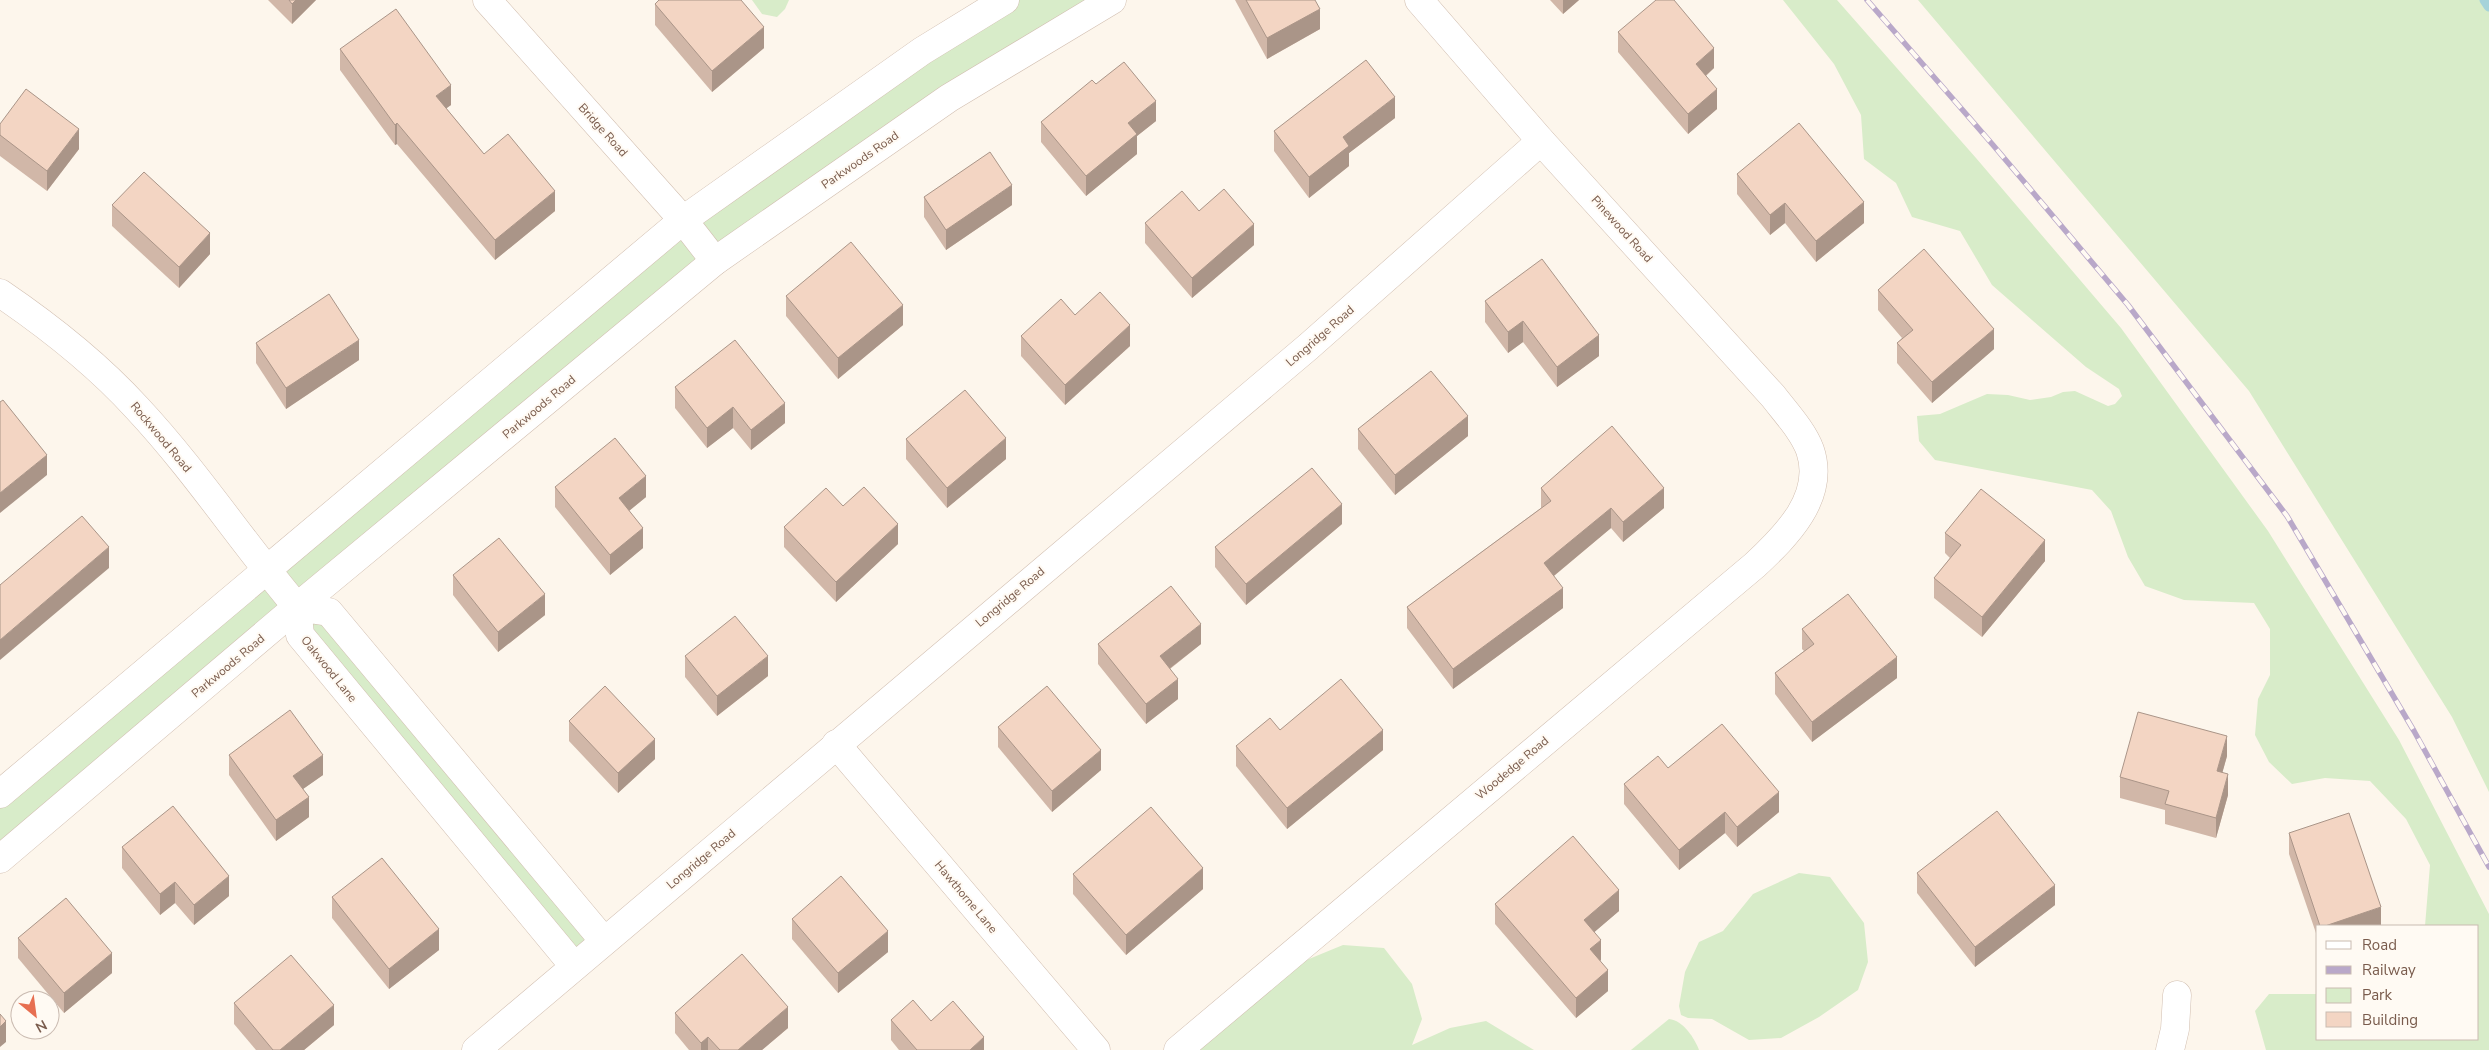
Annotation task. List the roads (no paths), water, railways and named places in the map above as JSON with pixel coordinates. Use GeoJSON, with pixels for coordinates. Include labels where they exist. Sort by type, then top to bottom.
{"type":"FeatureCollection","features":[{"type":"Feature","properties":{"kind":"street","name":"Bridge Road"},"geometry":{"type":"LineString","coordinates":[[488,0],[683,220],[715,261]]}},
{"type":"Feature","properties":{"kind":"street"},"geometry":{"type":"LineString","coordinates":[[0,794],[265,569],[683,220],[922,51],[1005,0]]}},
{"type":"Feature","properties":{"kind":"street","name":"Parkwoods Road"},"geometry":{"type":"LineString","coordinates":[[0,859],[297,607],[715,261],[949,98],[1112,0]]}},
{"type":"Feature","properties":{"kind":"street","name":"Pinewood Road"},"geometry":{"type":"LineString","coordinates":[[1419,0],[1541,140],[1773,396],[1810,449],[1813,465]]}},
{"type":"Feature","properties":{"kind":"street","name":"Longridge Road"},"geometry":{"type":"LineString","coordinates":[[476,1050],[1308,347],[1541,140]]}},
{"type":"Feature","properties":{"kind":"street","name":"Rockwood Road"},"geometry":{"type":"LineString","coordinates":[[0,293],[48,326],[94,364],[137,407],[181,458],[265,569],[297,607]]}},
{"type":"Feature","properties":{"kind":"street","name":"Woodedge Road"},"geometry":{"type":"LineString","coordinates":[[1178,1050],[1779,543],[1797,520],[1807,501],[1812,483],[1813,465]]}},
{"type":"Feature","properties":{"kind":"street"},"geometry":{"type":"LineString","coordinates":[[297,607],[329,612],[604,941]]}},
{"type":"Feature","properties":{"kind":"street","name":"Oakwood Lane"},"geometry":{"type":"LineString","coordinates":[[297,607],[300,635],[574,966]]}},
{"type":"Feature","properties":{"kind":"street","name":"Hawthorne Lane"},"geometry":{"type":"LineString","coordinates":[[836,744],[1096,1050]]}},
{"type":"Feature","properties":{"kind":"street"},"geometry":{"type":"LineString","coordinates":[[2170,1050],[2175,1029],[2177,995]]}},
{"type":"Feature","properties":{"kind":"waterway"},"geometry":{"type":"LineString","coordinates":[[2485,0],[2489,6]]}},
{"type":"Feature","properties":{"kind":"railway"},"geometry":{"type":"LineString","coordinates":[[1867,0],[2128,305],[2287,516],[2414,731],[2489,867]]}}]}
